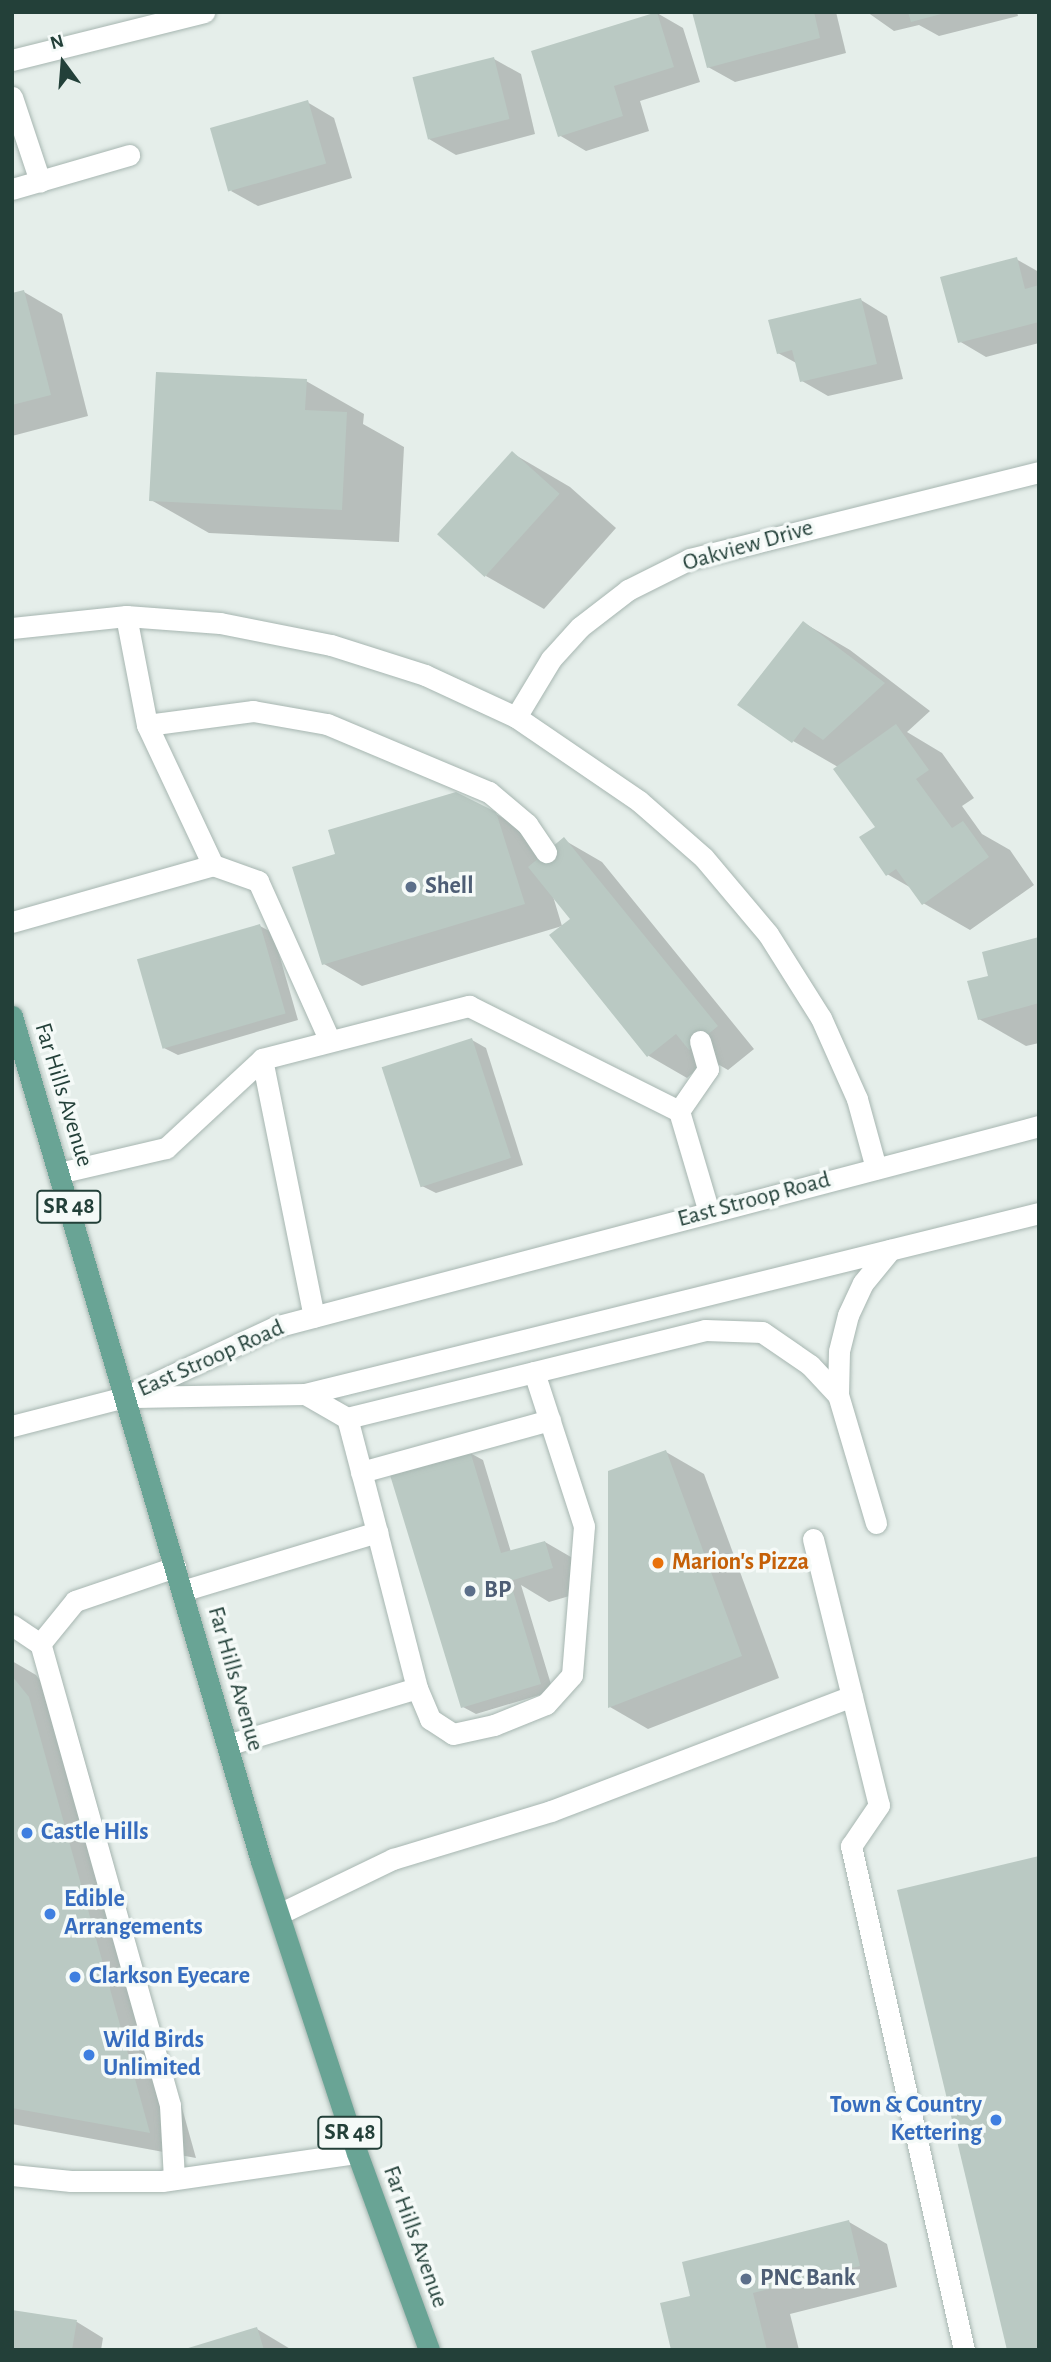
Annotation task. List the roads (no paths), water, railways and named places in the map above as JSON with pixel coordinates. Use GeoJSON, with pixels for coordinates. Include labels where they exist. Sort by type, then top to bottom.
{"type":"FeatureCollection","features":[{"type":"Feature","properties":{"kind":"main road","name":"Far Hills Avenue"},"geometry":{"type":"LineString","coordinates":[[12,1016],[278,1914],[357,2153],[429,2350]]}},
{"type":"Feature","properties":{"kind":"street"},"geometry":{"type":"LineString","coordinates":[[12,61],[204,12]]}},
{"type":"Feature","properties":{"kind":"street"},"geometry":{"type":"LineString","coordinates":[[12,97],[40,181]]}},
{"type":"Feature","properties":{"kind":"street"},"geometry":{"type":"LineString","coordinates":[[12,189],[129,155]]}},
{"type":"Feature","properties":{"kind":"street","name":"Oakview Drive"},"geometry":{"type":"LineString","coordinates":[[516,717],[551,659],[580,627],[628,590],[690,558],[1039,472]]}},
{"type":"Feature","properties":{"kind":"street"},"geometry":{"type":"LineString","coordinates":[[126,616],[146,725],[213,865]]}},
{"type":"Feature","properties":{"kind":"street"},"geometry":{"type":"LineString","coordinates":[[12,628],[126,616],[220,623],[331,645],[425,675],[516,717],[639,801],[704,859],[768,934],[821,1018],[857,1098],[876,1168]]}},
{"type":"Feature","properties":{"kind":"street"},"geometry":{"type":"LineString","coordinates":[[146,725],[253,711],[327,724],[489,792],[527,824],[547,852]]}},
{"type":"Feature","properties":{"kind":"street"},"geometry":{"type":"LineString","coordinates":[[12,922],[213,865],[258,881],[330,1041]]}},
{"type":"Feature","properties":{"kind":"street"},"geometry":{"type":"LineString","coordinates":[[59,1173],[166,1149],[262,1059],[469,1006],[679,1111],[709,1212]]}},
{"type":"Feature","properties":{"kind":"street"},"geometry":{"type":"LineString","coordinates":[[679,1111],[708,1069],[700,1041]]}},
{"type":"Feature","properties":{"kind":"street"},"geometry":{"type":"LineString","coordinates":[[262,1059],[314,1317]]}},
{"type":"Feature","properties":{"kind":"street","name":"East Stroop Road"},"geometry":{"type":"LineString","coordinates":[[125,1397],[275,1327],[1039,1126]]}},
{"type":"Feature","properties":{"kind":"street","name":"East Stroop Road"},"geometry":{"type":"LineString","coordinates":[[125,1397],[305,1394],[1039,1213]]}},
{"type":"Feature","properties":{"kind":"street"},"geometry":{"type":"LineString","coordinates":[[876,1523],[838,1395],[839,1352],[848,1315],[863,1283],[890,1250]]}},
{"type":"Feature","properties":{"kind":"street"},"geometry":{"type":"LineString","coordinates":[[305,1394],[346,1418],[705,1331],[762,1332],[810,1365],[838,1395]]}},
{"type":"Feature","properties":{"kind":"street"},"geometry":{"type":"LineString","coordinates":[[346,1418],[417,1688],[430,1719],[453,1734],[494,1725],[546,1703],[572,1675],[584,1526],[534,1372]]}},
{"type":"Feature","properties":{"kind":"street"},"geometry":{"type":"LineString","coordinates":[[12,1426],[125,1397]]}},
{"type":"Feature","properties":{"kind":"street"},"geometry":{"type":"LineString","coordinates":[[361,1472],[550,1420]]}},
{"type":"Feature","properties":{"kind":"street"},"geometry":{"type":"LineString","coordinates":[[182,1591],[377,1532]]}},
{"type":"Feature","properties":{"kind":"street"},"geometry":{"type":"LineString","coordinates":[[813,1539],[879,1805],[851,1846],[964,2350]]}},
{"type":"Feature","properties":{"kind":"street"},"geometry":{"type":"LineString","coordinates":[[40,1644],[75,1601],[175,1567]]}},
{"type":"Feature","properties":{"kind":"street"},"geometry":{"type":"LineString","coordinates":[[12,1625],[40,1644],[170,2105],[174,2179]]}},
{"type":"Feature","properties":{"kind":"street"},"geometry":{"type":"LineString","coordinates":[[227,1745],[417,1688]]}},
{"type":"Feature","properties":{"kind":"street"},"geometry":{"type":"LineString","coordinates":[[278,1914],[393,1859],[551,1811],[852,1696]]}},
{"type":"Feature","properties":{"kind":"street"},"geometry":{"type":"LineString","coordinates":[[12,2175],[71,2181],[174,2179],[357,2153]]}},
{"type":"Feature","properties":{"kind":"place","name":"Shell"},"geometry":{"type":"Point","coordinates":[411,887]}},
{"type":"Feature","properties":{"kind":"place","name":"Marion's Pizza"},"geometry":{"type":"Point","coordinates":[658,1563]}},
{"type":"Feature","properties":{"kind":"place","name":"BP"},"geometry":{"type":"Point","coordinates":[470,1591]}},
{"type":"Feature","properties":{"kind":"place","name":"Castle Hills"},"geometry":{"type":"Point","coordinates":[27,1833]}},
{"type":"Feature","properties":{"kind":"place","name":"Edible Arrangements"},"geometry":{"type":"Point","coordinates":[50,1914]}},
{"type":"Feature","properties":{"kind":"place","name":"Clarkson Eyecare"},"geometry":{"type":"Point","coordinates":[75,1977]}},
{"type":"Feature","properties":{"kind":"place","name":"Wild Birds Unlimited"},"geometry":{"type":"Point","coordinates":[89,2055]}},
{"type":"Feature","properties":{"kind":"place","name":"Town & Country Kettering"},"geometry":{"type":"Point","coordinates":[996,2120]}},
{"type":"Feature","properties":{"kind":"place","name":"PNC Bank"},"geometry":{"type":"Point","coordinates":[746,2279]}}]}
